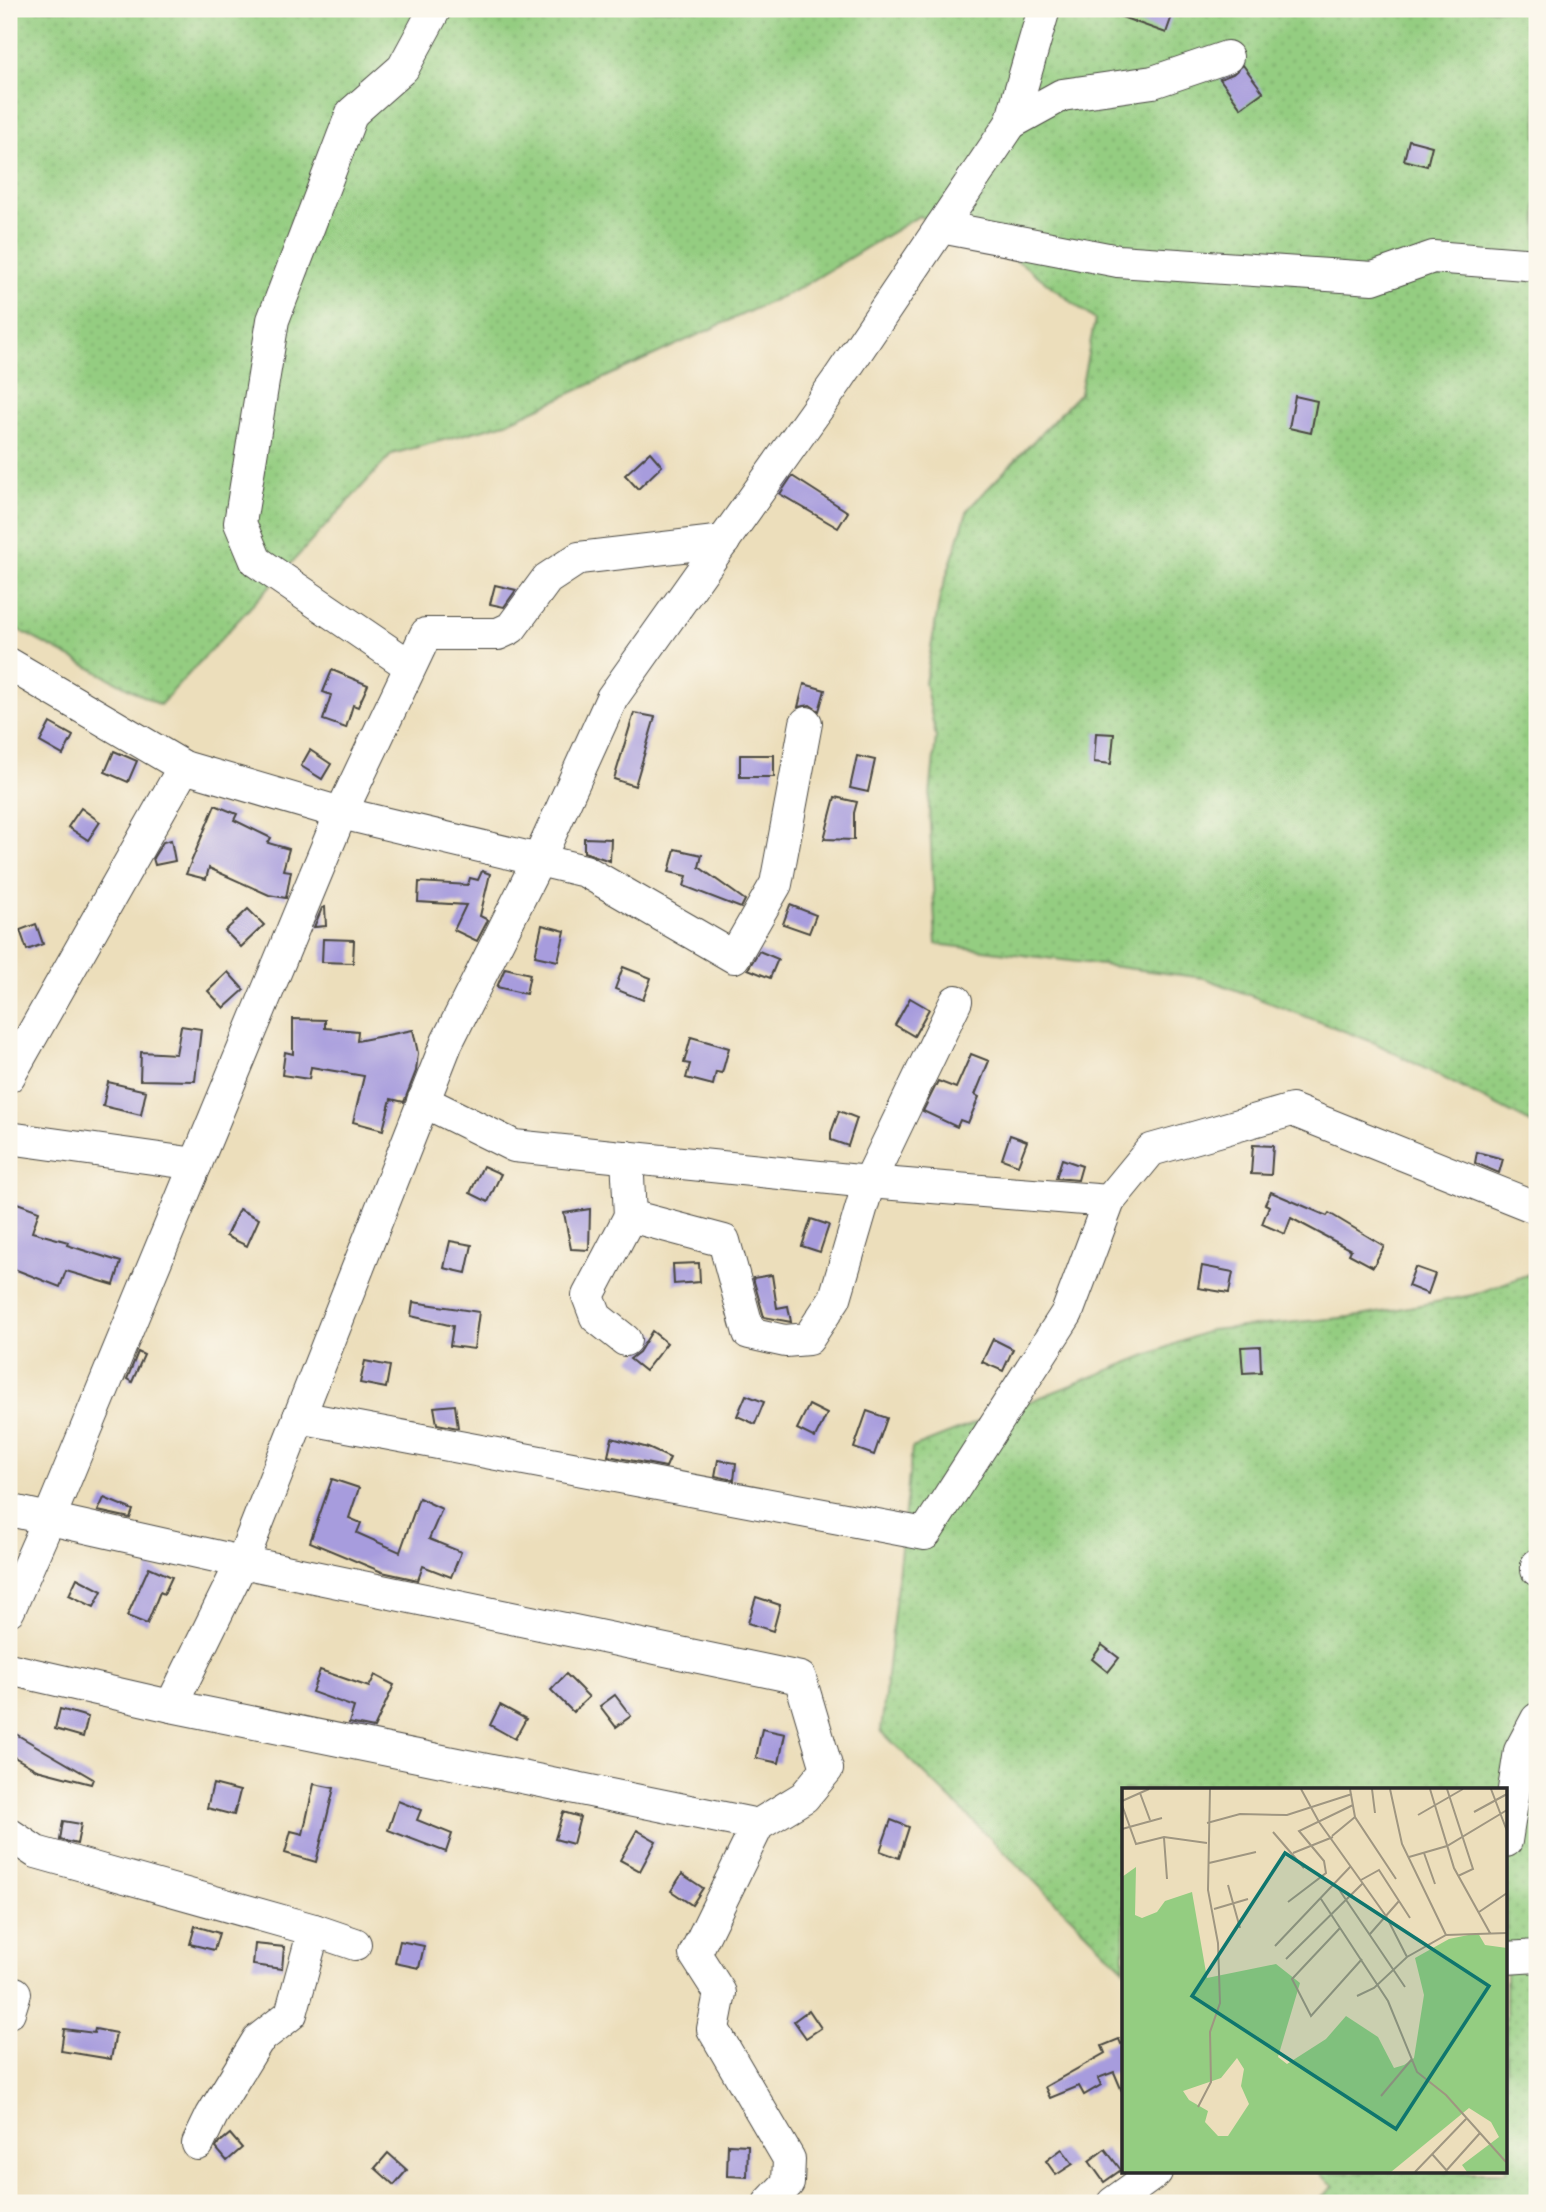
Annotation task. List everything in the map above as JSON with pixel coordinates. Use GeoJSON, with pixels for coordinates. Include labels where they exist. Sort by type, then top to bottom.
{"type":"FeatureCollection","features":[{"type":"Feature","properties":{"kind":"street"},"geometry":{"type":"LineString","coordinates":[[411,666],[256,561],[240,523],[273,320],[352,113],[403,68],[435,9]]}},
{"type":"Feature","properties":{"kind":"street"},"geometry":{"type":"LineString","coordinates":[[171,1706],[242,1562],[447,1042],[539,859],[612,698],[837,381],[1011,123],[1044,9]]}},
{"type":"Feature","properties":{"kind":"street"},"geometry":{"type":"LineString","coordinates":[[1011,123],[1062,95],[1153,82],[1227,57]]}},
{"type":"Feature","properties":{"kind":"street"},"geometry":{"type":"LineString","coordinates":[[941,227],[1118,261],[1373,278],[1433,257],[1537,265]]}},
{"type":"Feature","properties":{"kind":"street"},"geometry":{"type":"LineString","coordinates":[[9,1610],[341,813],[426,634],[498,634],[511,628],[547,579],[579,558],[724,541]]}},
{"type":"Feature","properties":{"kind":"street"},"geometry":{"type":"LineString","coordinates":[[9,664],[184,767],[341,813],[585,871],[734,957],[776,884],[806,723]]}},
{"type":"Feature","properties":{"kind":"street"},"geometry":{"type":"LineString","coordinates":[[9,1076],[184,767]]}},
{"type":"Feature","properties":{"kind":"street"},"geometry":{"type":"LineString","coordinates":[[630,1216],[724,1241],[750,1334],[785,1341],[808,1339],[835,1298],[869,1182],[956,1001]]}},
{"type":"Feature","properties":{"kind":"street"},"geometry":{"type":"LineString","coordinates":[[423,1101],[514,1146],[869,1182],[1109,1202]]}},
{"type":"Feature","properties":{"kind":"street"},"geometry":{"type":"LineString","coordinates":[[299,1417],[925,1534],[1067,1313],[1109,1202],[1151,1150],[1292,1110],[1537,1208]]}},
{"type":"Feature","properties":{"kind":"street"},"geometry":{"type":"LineString","coordinates":[[9,1138],[196,1164]]}},
{"type":"Feature","properties":{"kind":"street"},"geometry":{"type":"LineString","coordinates":[[625,1339],[596,1317],[588,1296],[630,1216],[627,1157]]}},
{"type":"Feature","properties":{"kind":"street"},"geometry":{"type":"LineString","coordinates":[[9,1510],[242,1562],[800,1678],[827,1769],[804,1797],[758,1825],[695,1954],[720,1993],[713,2029],[789,2159],[779,2193]]}},
{"type":"Feature","properties":{"kind":"street"},"geometry":{"type":"LineString","coordinates":[[9,1669],[171,1706],[758,1825]]}},
{"type":"Feature","properties":{"kind":"street"},"geometry":{"type":"LineString","coordinates":[[1508,1828],[1520,1751],[1536,1723]]}},
{"type":"Feature","properties":{"kind":"street"},"geometry":{"type":"LineString","coordinates":[[9,1834],[36,1852],[355,1944]]}},
{"type":"Feature","properties":{"kind":"street"},"geometry":{"type":"LineString","coordinates":[[198,2144],[212,2115],[258,2040],[291,2014],[314,1930]]}},
{"type":"Feature","properties":{"kind":"street"},"geometry":{"type":"LineString","coordinates":[[1508,1958],[1537,1956]]}},
{"type":"Feature","properties":{"kind":"street"},"geometry":{"type":"LineString","coordinates":[[1113,2203],[1153,2174]]}},
{"type":"Feature","properties":{"kind":"green space"},"geometry":{"type":"Polygon","coordinates":[[[9,9],[1537,9],[1537,1126],[1373,1042],[1204,978],[936,944],[929,806],[936,737],[925,683],[940,596],[968,509],[1080,393],[1095,320],[1021,263],[919,216],[798,289],[506,423],[392,454],[160,705],[9,625],[9,9]]]}},
{"type":"Feature","properties":{"kind":"green space"},"geometry":{"type":"Polygon","coordinates":[[[1537,1271],[1537,2203],[1316,2203],[1334,2186],[1320,2174],[1508,2174],[1508,1788],[1122,1788],[1122,1967],[881,1731],[912,1448],[1210,1330],[1361,1316],[1473,1295],[1537,1271]]]}},
{"type":"Feature","properties":{"kind":"building"},"geometry":{"type":"Polygon","coordinates":[[[1105,9],[1162,9],[1173,13],[1166,33],[1105,9]]]}},
{"type":"Feature","properties":{"kind":"building"},"geometry":{"type":"Polygon","coordinates":[[[1243,65],[1263,92],[1241,108],[1220,79],[1233,74],[1243,65]]]}},
{"type":"Feature","properties":{"kind":"building"},"geometry":{"type":"Polygon","coordinates":[[[1409,140],[1432,146],[1427,166],[1404,160],[1409,140]]]}},
{"type":"Feature","properties":{"kind":"building"},"geometry":{"type":"Polygon","coordinates":[[[1295,396],[1317,401],[1311,433],[1289,428],[1295,396]]]}},
{"type":"Feature","properties":{"kind":"building"},"geometry":{"type":"Polygon","coordinates":[[[650,452],[662,466],[638,489],[625,475],[650,452]]]}},
{"type":"Feature","properties":{"kind":"building"},"geometry":{"type":"Polygon","coordinates":[[[792,476],[848,512],[838,528],[780,494],[792,476]]]}},
{"type":"Feature","properties":{"kind":"building"},"geometry":{"type":"Polygon","coordinates":[[[495,585],[516,590],[504,607],[490,604],[495,585]]]}},
{"type":"Feature","properties":{"kind":"building"},"geometry":{"type":"Polygon","coordinates":[[[332,670],[368,685],[358,707],[353,705],[346,728],[323,720],[331,695],[323,692],[332,670]]]}},
{"type":"Feature","properties":{"kind":"building"},"geometry":{"type":"Polygon","coordinates":[[[804,684],[825,690],[819,711],[810,705],[798,707],[804,684]]]}},
{"type":"Feature","properties":{"kind":"building"},"geometry":{"type":"Polygon","coordinates":[[[634,713],[655,717],[635,786],[614,779],[634,713]]]}},
{"type":"Feature","properties":{"kind":"building"},"geometry":{"type":"Polygon","coordinates":[[[50,723],[73,736],[63,755],[40,742],[50,723]]]}},
{"type":"Feature","properties":{"kind":"building"},"geometry":{"type":"Polygon","coordinates":[[[1096,733],[1114,734],[1111,764],[1094,762],[1096,733]]]}},
{"type":"Feature","properties":{"kind":"building"},"geometry":{"type":"Polygon","coordinates":[[[310,750],[331,764],[322,779],[301,766],[310,750]]]}},
{"type":"Feature","properties":{"kind":"building"},"geometry":{"type":"Polygon","coordinates":[[[114,751],[137,761],[128,782],[105,772],[114,751]]]}},
{"type":"Feature","properties":{"kind":"building"},"geometry":{"type":"Polygon","coordinates":[[[740,755],[774,755],[774,777],[740,777],[740,755]]]}},
{"type":"Feature","properties":{"kind":"building"},"geometry":{"type":"Polygon","coordinates":[[[857,756],[875,760],[868,792],[850,788],[857,756]]]}},
{"type":"Feature","properties":{"kind":"building"},"geometry":{"type":"Polygon","coordinates":[[[835,797],[857,802],[854,813],[854,840],[824,839],[835,797]]]}},
{"type":"Feature","properties":{"kind":"building"},"geometry":{"type":"Polygon","coordinates":[[[215,805],[237,814],[234,820],[271,838],[268,843],[289,849],[283,870],[291,871],[286,898],[269,895],[209,868],[206,879],[186,874],[215,805]]]}},
{"type":"Feature","properties":{"kind":"building"},"geometry":{"type":"Polygon","coordinates":[[[81,808],[100,822],[88,840],[68,827],[81,808]]]}},
{"type":"Feature","properties":{"kind":"building"},"geometry":{"type":"Polygon","coordinates":[[[584,838],[611,839],[610,861],[584,852],[584,838]]]}},
{"type":"Feature","properties":{"kind":"building"},"geometry":{"type":"Polygon","coordinates":[[[171,840],[175,861],[155,865],[153,858],[163,842],[171,840]]]}},
{"type":"Feature","properties":{"kind":"building"},"geometry":{"type":"Polygon","coordinates":[[[675,849],[702,855],[699,867],[745,900],[741,908],[684,886],[687,876],[669,872],[675,849]]]}},
{"type":"Feature","properties":{"kind":"building"},"geometry":{"type":"Polygon","coordinates":[[[482,871],[490,874],[480,916],[488,920],[477,941],[454,930],[466,905],[418,902],[419,882],[468,885],[470,878],[478,880],[482,871]]]}},
{"type":"Feature","properties":{"kind":"building"},"geometry":{"type":"Polygon","coordinates":[[[790,905],[816,915],[809,933],[783,924],[790,905]]]}},
{"type":"Feature","properties":{"kind":"building"},"geometry":{"type":"Polygon","coordinates":[[[325,907],[326,926],[314,927],[322,908],[325,907]]]}},
{"type":"Feature","properties":{"kind":"building"},"geometry":{"type":"Polygon","coordinates":[[[248,909],[264,925],[241,947],[225,931],[248,909]]]}},
{"type":"Feature","properties":{"kind":"building"},"geometry":{"type":"Polygon","coordinates":[[[36,924],[43,944],[27,950],[20,930],[36,924]]]}},
{"type":"Feature","properties":{"kind":"building"},"geometry":{"type":"Polygon","coordinates":[[[542,925],[565,931],[558,961],[535,956],[542,925]]]}},
{"type":"Feature","properties":{"kind":"building"},"geometry":{"type":"Polygon","coordinates":[[[323,939],[354,940],[353,963],[322,962],[323,939]]]}},
{"type":"Feature","properties":{"kind":"building"},"geometry":{"type":"Polygon","coordinates":[[[759,951],[778,959],[770,978],[748,969],[759,951]]]}},
{"type":"Feature","properties":{"kind":"building"},"geometry":{"type":"Polygon","coordinates":[[[623,967],[651,978],[643,1000],[615,989],[623,967]]]}},
{"type":"Feature","properties":{"kind":"building"},"geometry":{"type":"Polygon","coordinates":[[[505,968],[530,974],[526,994],[497,987],[505,968]]]}},
{"type":"Feature","properties":{"kind":"building"},"geometry":{"type":"Polygon","coordinates":[[[228,972],[244,990],[224,1008],[208,991],[228,972]]]}},
{"type":"Feature","properties":{"kind":"building"},"geometry":{"type":"Polygon","coordinates":[[[910,998],[929,1009],[914,1036],[895,1025],[910,998]]]}},
{"type":"Feature","properties":{"kind":"building"},"geometry":{"type":"Polygon","coordinates":[[[293,1019],[325,1020],[325,1028],[358,1031],[357,1041],[413,1030],[418,1053],[416,1071],[404,1102],[391,1099],[383,1130],[353,1122],[364,1076],[311,1067],[309,1079],[282,1075],[285,1052],[293,1054],[293,1019]]]}},
{"type":"Feature","properties":{"kind":"building"},"geometry":{"type":"Polygon","coordinates":[[[181,1026],[201,1029],[195,1081],[140,1080],[141,1052],[176,1054],[181,1026]]]}},
{"type":"Feature","properties":{"kind":"building"},"geometry":{"type":"Polygon","coordinates":[[[691,1037],[729,1048],[722,1073],[716,1072],[713,1085],[686,1078],[690,1064],[684,1063],[691,1037]]]}},
{"type":"Feature","properties":{"kind":"building"},"geometry":{"type":"Polygon","coordinates":[[[971,1054],[989,1061],[975,1095],[979,1097],[968,1123],[960,1120],[957,1127],[923,1111],[938,1081],[956,1088],[971,1054]]]}},
{"type":"Feature","properties":{"kind":"building"},"geometry":{"type":"Polygon","coordinates":[[[108,1082],[146,1091],[141,1115],[103,1106],[108,1082]]]}},
{"type":"Feature","properties":{"kind":"building"},"geometry":{"type":"Polygon","coordinates":[[[839,1111],[857,1118],[848,1146],[831,1140],[839,1111]]]}},
{"type":"Feature","properties":{"kind":"building"},"geometry":{"type":"Polygon","coordinates":[[[1010,1135],[1027,1141],[1018,1165],[1002,1159],[1010,1135]]]}},
{"type":"Feature","properties":{"kind":"building"},"geometry":{"type":"Polygon","coordinates":[[[1253,1145],[1273,1146],[1271,1175],[1251,1174],[1253,1145]]]}},
{"type":"Feature","properties":{"kind":"building"},"geometry":{"type":"Polygon","coordinates":[[[1477,1152],[1503,1159],[1499,1173],[1475,1163],[1477,1152]]]}},
{"type":"Feature","properties":{"kind":"building"},"geometry":{"type":"Polygon","coordinates":[[[1062,1159],[1082,1166],[1078,1180],[1056,1178],[1062,1159]]]}},
{"type":"Feature","properties":{"kind":"building"},"geometry":{"type":"Polygon","coordinates":[[[483,1166],[501,1174],[488,1202],[470,1193],[483,1166]]]}},
{"type":"Feature","properties":{"kind":"building"},"geometry":{"type":"Polygon","coordinates":[[[1271,1192],[1327,1216],[1329,1213],[1384,1246],[1373,1267],[1349,1254],[1351,1250],[1291,1218],[1285,1234],[1262,1224],[1269,1206],[1265,1204],[1271,1192]]]}},
{"type":"Feature","properties":{"kind":"building"},"geometry":{"type":"Polygon","coordinates":[[[9,1200],[39,1211],[32,1232],[121,1262],[114,1285],[66,1271],[60,1287],[9,1267],[9,1200]]]}},
{"type":"Feature","properties":{"kind":"building"},"geometry":{"type":"Polygon","coordinates":[[[239,1209],[259,1219],[247,1246],[226,1236],[239,1209]]]}},
{"type":"Feature","properties":{"kind":"building"},"geometry":{"type":"Polygon","coordinates":[[[590,1209],[589,1250],[571,1249],[564,1213],[590,1209]]]}},
{"type":"Feature","properties":{"kind":"building"},"geometry":{"type":"Polygon","coordinates":[[[811,1219],[829,1225],[820,1252],[802,1246],[811,1219]]]}},
{"type":"Feature","properties":{"kind":"building"},"geometry":{"type":"Polygon","coordinates":[[[450,1241],[472,1245],[466,1273],[444,1268],[450,1241]]]}},
{"type":"Feature","properties":{"kind":"building"},"geometry":{"type":"Polygon","coordinates":[[[699,1263],[700,1282],[674,1284],[673,1264],[699,1263]]]}},
{"type":"Feature","properties":{"kind":"building"},"geometry":{"type":"Polygon","coordinates":[[[1202,1266],[1233,1272],[1229,1293],[1198,1288],[1202,1266]]]}},
{"type":"Feature","properties":{"kind":"building"},"geometry":{"type":"Polygon","coordinates":[[[1415,1267],[1435,1274],[1428,1294],[1408,1286],[1415,1267]]]}},
{"type":"Feature","properties":{"kind":"building"},"geometry":{"type":"Polygon","coordinates":[[[772,1275],[777,1308],[788,1306],[791,1322],[764,1317],[753,1278],[772,1275]]]}},
{"type":"Feature","properties":{"kind":"building"},"geometry":{"type":"Polygon","coordinates":[[[413,1302],[479,1312],[474,1349],[450,1346],[453,1326],[411,1316],[413,1302]]]}},
{"type":"Feature","properties":{"kind":"building"},"geometry":{"type":"Polygon","coordinates":[[[652,1331],[667,1343],[645,1371],[630,1359],[639,1352],[652,1331]]]}},
{"type":"Feature","properties":{"kind":"building"},"geometry":{"type":"Polygon","coordinates":[[[993,1339],[1013,1349],[1003,1371],[982,1362],[993,1339]]]}},
{"type":"Feature","properties":{"kind":"building"},"geometry":{"type":"Polygon","coordinates":[[[1260,1346],[1261,1372],[1243,1373],[1241,1347],[1260,1346]]]}},
{"type":"Feature","properties":{"kind":"building"},"geometry":{"type":"Polygon","coordinates":[[[138,1352],[144,1355],[132,1382],[127,1379],[138,1352]]]}},
{"type":"Feature","properties":{"kind":"building"},"geometry":{"type":"Polygon","coordinates":[[[365,1361],[390,1366],[386,1388],[360,1383],[365,1361]]]}},
{"type":"Feature","properties":{"kind":"building"},"geometry":{"type":"Polygon","coordinates":[[[746,1395],[764,1402],[755,1424],[737,1416],[746,1395]]]}},
{"type":"Feature","properties":{"kind":"building"},"geometry":{"type":"Polygon","coordinates":[[[455,1405],[458,1428],[437,1424],[434,1407],[455,1405]]]}},
{"type":"Feature","properties":{"kind":"building"},"geometry":{"type":"Polygon","coordinates":[[[809,1405],[827,1414],[815,1438],[797,1429],[809,1405]]]}},
{"type":"Feature","properties":{"kind":"building"},"geometry":{"type":"Polygon","coordinates":[[[867,1411],[887,1418],[874,1455],[854,1448],[867,1411]]]}},
{"type":"Feature","properties":{"kind":"building"},"geometry":{"type":"Polygon","coordinates":[[[612,1438],[648,1448],[670,1458],[666,1467],[608,1456],[612,1438]]]}},
{"type":"Feature","properties":{"kind":"building"},"geometry":{"type":"Polygon","coordinates":[[[718,1460],[736,1463],[734,1480],[715,1476],[718,1460]]]}},
{"type":"Feature","properties":{"kind":"building"},"geometry":{"type":"Polygon","coordinates":[[[332,1479],[359,1488],[349,1518],[361,1523],[357,1533],[400,1552],[419,1498],[442,1509],[429,1539],[461,1552],[451,1577],[423,1566],[418,1580],[382,1572],[310,1542],[332,1479]]]}},
{"type":"Feature","properties":{"kind":"building"},"geometry":{"type":"Polygon","coordinates":[[[104,1498],[133,1510],[130,1518],[98,1511],[104,1498]]]}},
{"type":"Feature","properties":{"kind":"building"},"geometry":{"type":"Polygon","coordinates":[[[149,1567],[172,1577],[164,1594],[160,1592],[147,1624],[127,1616],[149,1567]]]}},
{"type":"Feature","properties":{"kind":"building"},"geometry":{"type":"Polygon","coordinates":[[[77,1578],[102,1591],[94,1607],[69,1595],[77,1578]]]}},
{"type":"Feature","properties":{"kind":"building"},"geometry":{"type":"Polygon","coordinates":[[[756,1597],[780,1605],[773,1631],[748,1623],[756,1597]]]}},
{"type":"Feature","properties":{"kind":"building"},"geometry":{"type":"Polygon","coordinates":[[[1102,1645],[1119,1658],[1108,1672],[1092,1659],[1102,1645]]]}},
{"type":"Feature","properties":{"kind":"building"},"geometry":{"type":"Polygon","coordinates":[[[320,1670],[369,1687],[375,1675],[394,1685],[374,1728],[349,1723],[354,1707],[312,1692],[320,1670]]]}},
{"type":"Feature","properties":{"kind":"building"},"geometry":{"type":"Polygon","coordinates":[[[566,1674],[589,1697],[573,1712],[551,1690],[566,1674]]]}},
{"type":"Feature","properties":{"kind":"building"},"geometry":{"type":"Polygon","coordinates":[[[615,1695],[631,1716],[616,1727],[600,1706],[615,1695]]]}},
{"type":"Feature","properties":{"kind":"building"},"geometry":{"type":"Polygon","coordinates":[[[500,1705],[526,1719],[515,1739],[490,1725],[500,1705]]]}},
{"type":"Feature","properties":{"kind":"building"},"geometry":{"type":"Polygon","coordinates":[[[60,1709],[88,1717],[83,1737],[55,1729],[60,1709]]]}},
{"type":"Feature","properties":{"kind":"building"},"geometry":{"type":"Polygon","coordinates":[[[762,1729],[785,1734],[779,1763],[756,1758],[762,1729]]]}},
{"type":"Feature","properties":{"kind":"building"},"geometry":{"type":"Polygon","coordinates":[[[9,1730],[93,1779],[91,1784],[37,1770],[9,1754],[9,1730]]]}},
{"type":"Feature","properties":{"kind":"building"},"geometry":{"type":"Polygon","coordinates":[[[213,1784],[240,1791],[234,1815],[207,1808],[213,1784]]]}},
{"type":"Feature","properties":{"kind":"building"},"geometry":{"type":"Polygon","coordinates":[[[314,1784],[334,1788],[316,1862],[285,1853],[291,1831],[303,1834],[314,1784]]]}},
{"type":"Feature","properties":{"kind":"building"},"geometry":{"type":"Polygon","coordinates":[[[398,1801],[421,1810],[417,1820],[452,1834],[446,1852],[388,1830],[398,1801]]]}},
{"type":"Feature","properties":{"kind":"building"},"geometry":{"type":"Polygon","coordinates":[[[563,1812],[580,1817],[573,1844],[555,1839],[563,1812]]]}},
{"type":"Feature","properties":{"kind":"building"},"geometry":{"type":"Polygon","coordinates":[[[891,1820],[909,1827],[899,1858],[880,1851],[891,1820]]]}},
{"type":"Feature","properties":{"kind":"building"},"geometry":{"type":"Polygon","coordinates":[[[63,1821],[81,1824],[77,1844],[60,1840],[63,1821]]]}},
{"type":"Feature","properties":{"kind":"building"},"geometry":{"type":"Polygon","coordinates":[[[637,1830],[656,1841],[640,1871],[620,1860],[637,1830]]]}},
{"type":"Feature","properties":{"kind":"building"},"geometry":{"type":"Polygon","coordinates":[[[682,1874],[703,1888],[692,1905],[671,1891],[682,1874]]]}},
{"type":"Feature","properties":{"kind":"building"},"geometry":{"type":"Polygon","coordinates":[[[195,1926],[219,1933],[214,1950],[190,1944],[195,1926]]]}},
{"type":"Feature","properties":{"kind":"building"},"geometry":{"type":"Polygon","coordinates":[[[400,1941],[424,1946],[419,1968],[395,1963],[400,1941]]]}},
{"type":"Feature","properties":{"kind":"building"},"geometry":{"type":"Polygon","coordinates":[[[255,1944],[284,1947],[282,1969],[253,1965],[255,1944]]]}},
{"type":"Feature","properties":{"kind":"building"},"geometry":{"type":"Polygon","coordinates":[[[809,2010],[821,2028],[806,2038],[794,2021],[809,2010]]]}},
{"type":"Feature","properties":{"kind":"building"},"geometry":{"type":"Polygon","coordinates":[[[64,2029],[94,2033],[95,2029],[116,2033],[111,2059],[61,2051],[64,2029]]]}},
{"type":"Feature","properties":{"kind":"building"},"geometry":{"type":"Polygon","coordinates":[[[1119,2039],[1122,2043],[1122,2091],[1114,2072],[1098,2078],[1101,2085],[1084,2095],[1079,2086],[1050,2098],[1045,2087],[1105,2053],[1102,2046],[1119,2039]]]}},
{"type":"Feature","properties":{"kind":"building"},"geometry":{"type":"Polygon","coordinates":[[[230,2134],[242,2148],[227,2161],[216,2148],[230,2134]]]}},
{"type":"Feature","properties":{"kind":"building"},"geometry":{"type":"Polygon","coordinates":[[[728,2144],[748,2145],[747,2177],[727,2176],[728,2144]]]}},
{"type":"Feature","properties":{"kind":"building"},"geometry":{"type":"Polygon","coordinates":[[[1062,2149],[1073,2164],[1056,2175],[1046,2161],[1062,2149]]]}},
{"type":"Feature","properties":{"kind":"building"},"geometry":{"type":"Polygon","coordinates":[[[1105,2149],[1121,2170],[1104,2182],[1089,2161],[1105,2149]]]}},
{"type":"Feature","properties":{"kind":"building"},"geometry":{"type":"Polygon","coordinates":[[[388,2153],[407,2170],[394,2185],[375,2168],[388,2153]]]}}]}
